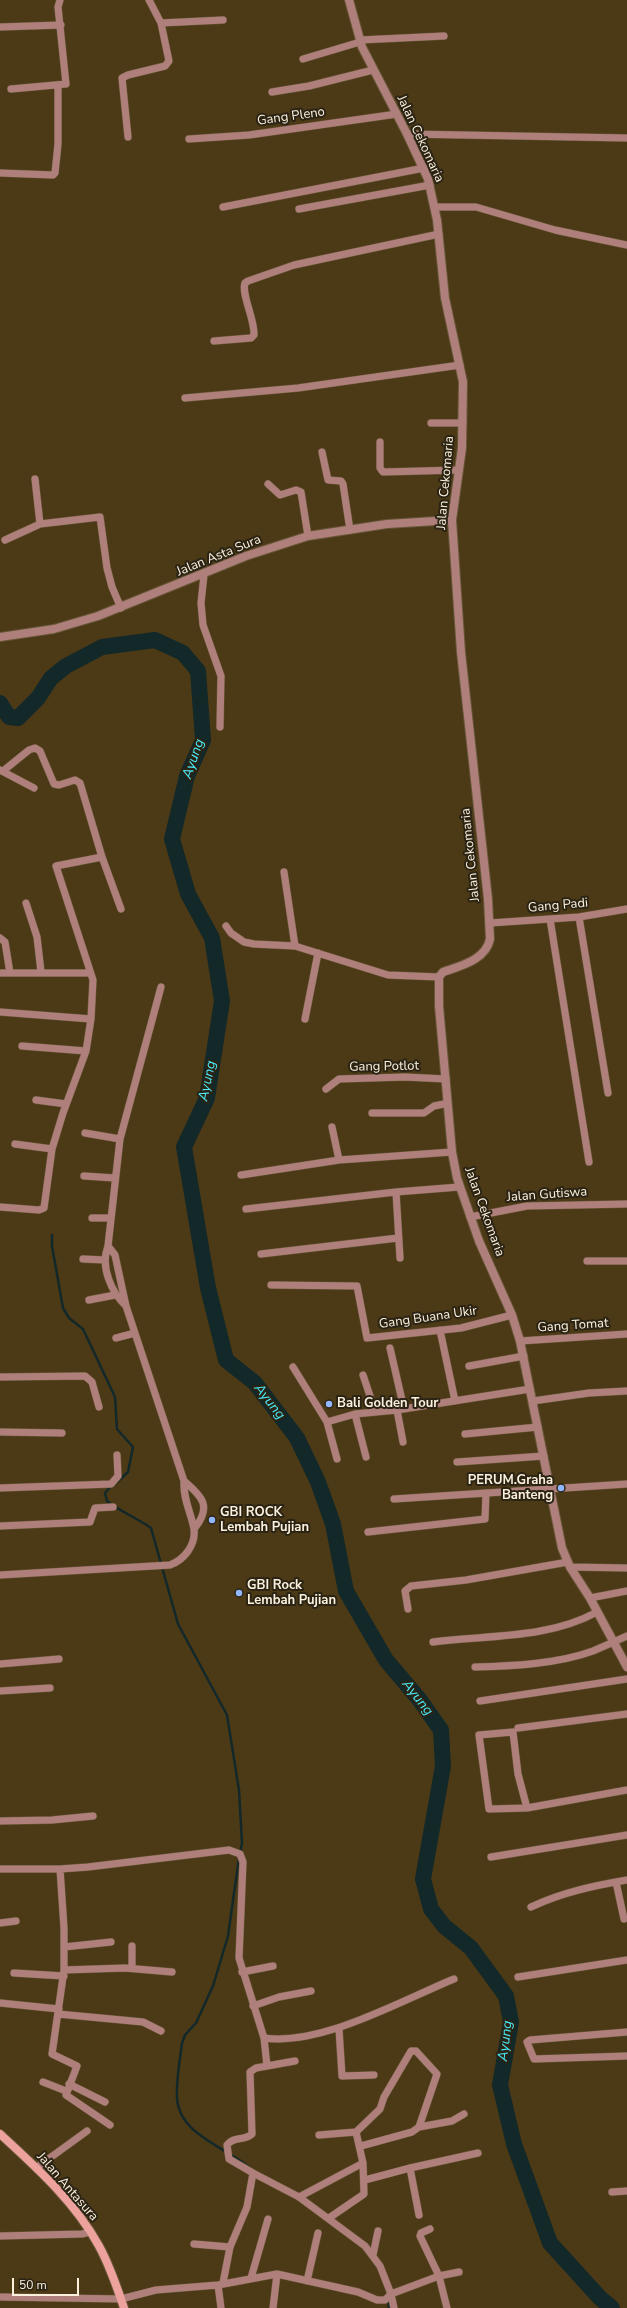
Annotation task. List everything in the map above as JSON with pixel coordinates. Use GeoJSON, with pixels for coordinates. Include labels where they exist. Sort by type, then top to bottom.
{"type":"FeatureCollection","features":[{"type":"Feature","properties":{"kind":"main road","name":"Jalan Antasura"},"geometry":{"type":"LineString","coordinates":[[0,2134],[36,2168],[74,2209],[90,2232],[110,2269],[124,2308]]}},
{"type":"Feature","properties":{"kind":"street"},"geometry":{"type":"LineString","coordinates":[[11,89],[58,86],[65,85],[67,82],[58,7],[60,0]]}},
{"type":"Feature","properties":{"kind":"street"},"geometry":{"type":"LineString","coordinates":[[128,137],[122,78],[168,64],[169,62],[160,23],[149,0]]}},
{"type":"Feature","properties":{"kind":"street","name":"Jalan Cekomaria"},"geometry":{"type":"LineString","coordinates":[[349,0],[360,41],[373,70],[424,168],[430,185],[439,234],[445,298],[460,366],[464,394],[459,470],[452,520],[461,652],[490,923],[489,945],[480,956],[443,972],[438,977],[446,1079],[446,1104],[452,1152],[459,1187],[470,1217],[512,1314],[520,1341],[560,1538],[569,1564],[590,1598],[627,1668]]}},
{"type":"Feature","properties":{"kind":"street"},"geometry":{"type":"LineString","coordinates":[[160,23],[223,20]]}},
{"type":"Feature","properties":{"kind":"street"},"geometry":{"type":"LineString","coordinates":[[0,27],[61,25]]}},
{"type":"Feature","properties":{"kind":"street"},"geometry":{"type":"LineString","coordinates":[[303,59],[360,41],[444,36]]}},
{"type":"Feature","properties":{"kind":"street"},"geometry":{"type":"LineString","coordinates":[[272,92],[309,86],[373,70]]}},
{"type":"Feature","properties":{"kind":"street"},"geometry":{"type":"LineString","coordinates":[[0,173],[40,176],[53,175],[55,173],[58,144],[58,86]]}},
{"type":"Feature","properties":{"kind":"street","name":"Gang Pleno"},"geometry":{"type":"LineString","coordinates":[[189,139],[249,136],[397,114]]}},
{"type":"Feature","properties":{"kind":"street"},"geometry":{"type":"LineString","coordinates":[[407,134],[627,138]]}},
{"type":"Feature","properties":{"kind":"street"},"geometry":{"type":"LineString","coordinates":[[223,207],[424,168]]}},
{"type":"Feature","properties":{"kind":"street"},"geometry":{"type":"LineString","coordinates":[[299,209],[430,185]]}},
{"type":"Feature","properties":{"kind":"street"},"geometry":{"type":"LineString","coordinates":[[435,207],[476,207],[555,230],[627,245]]}},
{"type":"Feature","properties":{"kind":"street"},"geometry":{"type":"LineString","coordinates":[[214,341],[251,338],[254,335],[251,311],[244,289],[248,281],[294,265],[439,234]]}},
{"type":"Feature","properties":{"kind":"street"},"geometry":{"type":"LineString","coordinates":[[185,398],[298,388],[460,366]]}},
{"type":"Feature","properties":{"kind":"street"},"geometry":{"type":"LineString","coordinates":[[431,423],[463,422]]}},
{"type":"Feature","properties":{"kind":"street"},"geometry":{"type":"LineString","coordinates":[[380,442],[380,468],[383,472],[459,470]]}},
{"type":"Feature","properties":{"kind":"street"},"geometry":{"type":"LineString","coordinates":[[322,452],[328,480],[341,481],[343,484],[350,530]]}},
{"type":"Feature","properties":{"kind":"street"},"geometry":{"type":"LineString","coordinates":[[35,479],[40,524]]}},
{"type":"Feature","properties":{"kind":"street"},"geometry":{"type":"LineString","coordinates":[[268,484],[280,495],[296,490],[301,492],[308,536]]}},
{"type":"Feature","properties":{"kind":"street"},"geometry":{"type":"LineString","coordinates":[[5,540],[40,524],[100,517],[107,568],[112,587],[121,608]]}},
{"type":"Feature","properties":{"kind":"street","name":"Jalan Asta Sura"},"geometry":{"type":"LineString","coordinates":[[0,637],[60,628],[121,608],[204,575],[246,556],[308,536],[350,530],[452,520]]}},
{"type":"Feature","properties":{"kind":"street"},"geometry":{"type":"LineString","coordinates":[[204,575],[201,603],[203,625],[221,676],[220,727]]}},
{"type":"Feature","properties":{"kind":"street"},"geometry":{"type":"LineString","coordinates":[[34,788],[1,771],[29,750],[35,748],[40,751],[54,784],[59,785],[78,781],[85,797],[102,857],[121,909]]}},
{"type":"Feature","properties":{"kind":"street"},"geometry":{"type":"LineString","coordinates":[[0,1207],[39,1210],[44,1208],[52,1149],[66,1104],[86,1051],[91,1019],[93,980],[56,866],[102,857]]}},
{"type":"Feature","properties":{"kind":"street"},"geometry":{"type":"LineString","coordinates":[[284,872],[296,946]]}},
{"type":"Feature","properties":{"kind":"street"},"geometry":{"type":"LineString","coordinates":[[26,903],[37,937],[41,972]]}},
{"type":"Feature","properties":{"kind":"street","name":"Gang Padi"},"geometry":{"type":"LineString","coordinates":[[490,923],[579,917],[627,909]]}},
{"type":"Feature","properties":{"kind":"street"},"geometry":{"type":"LineString","coordinates":[[579,917],[608,1093]]}},
{"type":"Feature","properties":{"kind":"street"},"geometry":{"type":"LineString","coordinates":[[550,919],[588,1162]]}},
{"type":"Feature","properties":{"kind":"street"},"geometry":{"type":"LineString","coordinates":[[226,926],[231,933],[244,942],[296,946],[388,975],[438,977]]}},
{"type":"Feature","properties":{"kind":"street"},"geometry":{"type":"LineString","coordinates":[[0,938],[4,942],[10,972]]}},
{"type":"Feature","properties":{"kind":"street"},"geometry":{"type":"LineString","coordinates":[[305,1019],[318,953]]}},
{"type":"Feature","properties":{"kind":"street"},"geometry":{"type":"LineString","coordinates":[[0,973],[90,973]]}},
{"type":"Feature","properties":{"kind":"street"},"geometry":{"type":"LineString","coordinates":[[126,1306],[115,1296],[109,1281],[105,1260],[108,1246],[120,1140],[160,988]]}},
{"type":"Feature","properties":{"kind":"street"},"geometry":{"type":"LineString","coordinates":[[0,1012],[91,1019]]}},
{"type":"Feature","properties":{"kind":"street"},"geometry":{"type":"LineString","coordinates":[[22,1046],[86,1051]]}},
{"type":"Feature","properties":{"kind":"street","name":"Gang Potlot"},"geometry":{"type":"LineString","coordinates":[[326,1089],[339,1080],[405,1077],[446,1079]]}},
{"type":"Feature","properties":{"kind":"street"},"geometry":{"type":"LineString","coordinates":[[36,1100],[66,1104]]}},
{"type":"Feature","properties":{"kind":"street"},"geometry":{"type":"LineString","coordinates":[[372,1113],[424,1113],[434,1106],[446,1104]]}},
{"type":"Feature","properties":{"kind":"street"},"geometry":{"type":"LineString","coordinates":[[332,1127],[339,1160]]}},
{"type":"Feature","properties":{"kind":"street"},"geometry":{"type":"LineString","coordinates":[[85,1133],[120,1140]]}},
{"type":"Feature","properties":{"kind":"street"},"geometry":{"type":"LineString","coordinates":[[15,1144],[52,1149]]}},
{"type":"Feature","properties":{"kind":"street"},"geometry":{"type":"LineString","coordinates":[[241,1175],[339,1160],[452,1152]]}},
{"type":"Feature","properties":{"kind":"street"},"geometry":{"type":"LineString","coordinates":[[84,1176],[115,1178]]}},
{"type":"Feature","properties":{"kind":"street"},"geometry":{"type":"LineString","coordinates":[[246,1209],[396,1192],[459,1187]]}},
{"type":"Feature","properties":{"kind":"street"},"geometry":{"type":"LineString","coordinates":[[396,1192],[400,1258]]}},
{"type":"Feature","properties":{"kind":"street","name":"Jalan Gutiswa"},"geometry":{"type":"LineString","coordinates":[[470,1217],[527,1206],[627,1204]]}},
{"type":"Feature","properties":{"kind":"street"},"geometry":{"type":"LineString","coordinates":[[92,1218],[110,1218]]}},
{"type":"Feature","properties":{"kind":"street"},"geometry":{"type":"LineString","coordinates":[[261,1254],[398,1238]]}},
{"type":"Feature","properties":{"kind":"street"},"geometry":{"type":"LineString","coordinates":[[0,1576],[170,1565],[178,1562],[187,1553],[194,1537],[194,1529],[184,1495],[184,1481],[126,1306],[115,1255],[108,1246]]}},
{"type":"Feature","properties":{"kind":"street"},"geometry":{"type":"LineString","coordinates":[[83,1259],[105,1260]]}},
{"type":"Feature","properties":{"kind":"street"},"geometry":{"type":"LineString","coordinates":[[587,1261],[627,1261]]}},
{"type":"Feature","properties":{"kind":"street","name":"Gang Buana Ukir"},"geometry":{"type":"LineString","coordinates":[[271,1285],[357,1286],[367,1338],[477,1325],[512,1314]]}},
{"type":"Feature","properties":{"kind":"street"},"geometry":{"type":"LineString","coordinates":[[89,1300],[115,1296]]}},
{"type":"Feature","properties":{"kind":"street"},"geometry":{"type":"LineString","coordinates":[[440,1330],[455,1401]]}},
{"type":"Feature","properties":{"kind":"street"},"geometry":{"type":"LineString","coordinates":[[116,1338],[135,1333]]}},
{"type":"Feature","properties":{"kind":"street","name":"Gang Tomat"},"geometry":{"type":"LineString","coordinates":[[520,1341],[627,1334]]}},
{"type":"Feature","properties":{"kind":"street"},"geometry":{"type":"LineString","coordinates":[[390,1348],[401,1409],[403,1442]]}},
{"type":"Feature","properties":{"kind":"street"},"geometry":{"type":"LineString","coordinates":[[469,1366],[524,1356]]}},
{"type":"Feature","properties":{"kind":"street"},"geometry":{"type":"LineString","coordinates":[[292,1367],[327,1422],[337,1459]]}},
{"type":"Feature","properties":{"kind":"street"},"geometry":{"type":"LineString","coordinates":[[363,1375],[376,1411]]}},
{"type":"Feature","properties":{"kind":"street"},"geometry":{"type":"LineString","coordinates":[[0,1377],[85,1376],[92,1382],[100,1407]]}},
{"type":"Feature","properties":{"kind":"street"},"geometry":{"type":"LineString","coordinates":[[327,1422],[356,1414],[401,1409],[530,1389]]}},
{"type":"Feature","properties":{"kind":"street"},"geometry":{"type":"LineString","coordinates":[[533,1401],[588,1393],[627,1391]]}},
{"type":"Feature","properties":{"kind":"street"},"geometry":{"type":"LineString","coordinates":[[356,1414],[366,1456]]}},
{"type":"Feature","properties":{"kind":"street"},"geometry":{"type":"LineString","coordinates":[[465,1434],[538,1427]]}},
{"type":"Feature","properties":{"kind":"street"},"geometry":{"type":"LineString","coordinates":[[0,1432],[62,1433]]}},
{"type":"Feature","properties":{"kind":"street"},"geometry":{"type":"LineString","coordinates":[[0,1488],[111,1484],[118,1476],[116,1455]]}},
{"type":"Feature","properties":{"kind":"street"},"geometry":{"type":"LineString","coordinates":[[457,1462],[544,1456]]}},
{"type":"Feature","properties":{"kind":"street"},"geometry":{"type":"LineString","coordinates":[[184,1481],[197,1492],[204,1511],[203,1518],[194,1529]]}},
{"type":"Feature","properties":{"kind":"street"},"geometry":{"type":"LineString","coordinates":[[394,1499],[627,1484]]}},
{"type":"Feature","properties":{"kind":"street"},"geometry":{"type":"LineString","coordinates":[[368,1532],[485,1519],[487,1516],[486,1493]]}},
{"type":"Feature","properties":{"kind":"street"},"geometry":{"type":"LineString","coordinates":[[0,1526],[90,1522],[95,1508],[113,1507]]}},
{"type":"Feature","properties":{"kind":"street"},"geometry":{"type":"LineString","coordinates":[[408,1609],[405,1591],[411,1586],[466,1580],[569,1564],[627,1568]]}},
{"type":"Feature","properties":{"kind":"street"},"geometry":{"type":"LineString","coordinates":[[590,1598],[627,1591]]}},
{"type":"Feature","properties":{"kind":"street"},"geometry":{"type":"LineString","coordinates":[[433,1642],[551,1629],[571,1624],[597,1612]]}},
{"type":"Feature","properties":{"kind":"street"},"geometry":{"type":"LineString","coordinates":[[475,1667],[500,1666],[557,1659],[592,1651],[627,1636]]}},
{"type":"Feature","properties":{"kind":"street"},"geometry":{"type":"LineString","coordinates":[[0,1664],[59,1659]]}},
{"type":"Feature","properties":{"kind":"street"},"geometry":{"type":"LineString","coordinates":[[480,1701],[627,1679]]}},
{"type":"Feature","properties":{"kind":"street"},"geometry":{"type":"LineString","coordinates":[[0,1691],[50,1688]]}},
{"type":"Feature","properties":{"kind":"street"},"geometry":{"type":"LineString","coordinates":[[518,1728],[627,1714]]}},
{"type":"Feature","properties":{"kind":"street"},"geometry":{"type":"LineString","coordinates":[[527,1808],[518,1774],[513,1732],[479,1735],[489,1809],[527,1808],[627,1790]]}},
{"type":"Feature","properties":{"kind":"street"},"geometry":{"type":"LineString","coordinates":[[0,1821],[52,1820],[93,1816]]}},
{"type":"Feature","properties":{"kind":"street"},"geometry":{"type":"LineString","coordinates":[[491,1857],[627,1835]]}},
{"type":"Feature","properties":{"kind":"street"},"geometry":{"type":"LineString","coordinates":[[0,1869],[60,1869],[152,1861],[230,1850],[236,1852],[242,1857],[243,1862],[239,1958],[242,1972],[264,2038],[267,2066]]}},
{"type":"Feature","properties":{"kind":"street"},"geometry":{"type":"LineString","coordinates":[[60,1869],[64,1973],[52,2054],[77,2066],[66,2092]]}},
{"type":"Feature","properties":{"kind":"street"},"geometry":{"type":"LineString","coordinates":[[531,1907],[558,1894],[627,1880]]}},
{"type":"Feature","properties":{"kind":"street"},"geometry":{"type":"LineString","coordinates":[[616,1882],[624,1919]]}},
{"type":"Feature","properties":{"kind":"street"},"geometry":{"type":"LineString","coordinates":[[0,1923],[16,1921]]}},
{"type":"Feature","properties":{"kind":"street"},"geometry":{"type":"LineString","coordinates":[[64,1946],[110,1942]]}},
{"type":"Feature","properties":{"kind":"street"},"geometry":{"type":"LineString","coordinates":[[132,1946],[132,1968]]}},
{"type":"Feature","properties":{"kind":"street"},"geometry":{"type":"LineString","coordinates":[[518,1977],[627,1960]]}},
{"type":"Feature","properties":{"kind":"street"},"geometry":{"type":"LineString","coordinates":[[242,1972],[273,1966]]}},
{"type":"Feature","properties":{"kind":"street"},"geometry":{"type":"LineString","coordinates":[[14,1973],[64,1973],[132,1968],[172,1972]]}},
{"type":"Feature","properties":{"kind":"street"},"geometry":{"type":"LineString","coordinates":[[264,2038],[285,2039],[339,2029],[454,1979]]}},
{"type":"Feature","properties":{"kind":"street"},"geometry":{"type":"LineString","coordinates":[[253,2006],[279,1997],[311,1991]]}},
{"type":"Feature","properties":{"kind":"street"},"geometry":{"type":"LineString","coordinates":[[0,2003],[58,2012],[143,2022],[161,2031]]}},
{"type":"Feature","properties":{"kind":"street"},"geometry":{"type":"LineString","coordinates":[[339,2029],[342,2076],[374,2075]]}},
{"type":"Feature","properties":{"kind":"street"},"geometry":{"type":"LineString","coordinates":[[627,2032],[530,2040],[527,2042],[534,2059],[627,2056]]}},
{"type":"Feature","properties":{"kind":"street"},"geometry":{"type":"LineString","coordinates":[[319,2135],[356,2132],[380,2109],[384,2097],[412,2050],[437,2074],[419,2127]]}},
{"type":"Feature","properties":{"kind":"street"},"geometry":{"type":"LineString","coordinates":[[295,2061],[256,2068],[250,2072],[252,2134],[248,2138],[233,2140],[227,2145],[229,2159],[299,2197],[329,2218],[373,2255],[391,2294],[394,2308]]}},
{"type":"Feature","properties":{"kind":"street"},"geometry":{"type":"LineString","coordinates":[[43,2082],[66,2092],[67,2096],[110,2125]]}},
{"type":"Feature","properties":{"kind":"street"},"geometry":{"type":"LineString","coordinates":[[69,2084],[105,2102]]}},
{"type":"Feature","properties":{"kind":"street"},"geometry":{"type":"LineString","coordinates":[[361,2146],[412,2132],[419,2127],[452,2121],[464,2114]]}},
{"type":"Feature","properties":{"kind":"street"},"geometry":{"type":"LineString","coordinates":[[36,2168],[86,2131]]}},
{"type":"Feature","properties":{"kind":"street"},"geometry":{"type":"LineString","coordinates":[[329,2218],[362,2196],[365,2180],[361,2146],[356,2132]]}},
{"type":"Feature","properties":{"kind":"street"},"geometry":{"type":"LineString","coordinates":[[365,2180],[410,2168],[478,2153]]}},
{"type":"Feature","properties":{"kind":"street"},"geometry":{"type":"LineString","coordinates":[[299,2197],[363,2163]]}},
{"type":"Feature","properties":{"kind":"street"},"geometry":{"type":"LineString","coordinates":[[410,2168],[419,2215]]}},
{"type":"Feature","properties":{"kind":"street"},"geometry":{"type":"LineString","coordinates":[[221,2308],[220,2284],[230,2247],[247,2207],[253,2173]]}},
{"type":"Feature","properties":{"kind":"street"},"geometry":{"type":"LineString","coordinates":[[612,2192],[627,2191]]}},
{"type":"Feature","properties":{"kind":"street"},"geometry":{"type":"LineString","coordinates":[[251,2278],[268,2219]]}},
{"type":"Feature","properties":{"kind":"street"},"geometry":{"type":"LineString","coordinates":[[430,2229],[421,2233],[420,2236],[439,2276],[447,2308]]}},
{"type":"Feature","properties":{"kind":"street"},"geometry":{"type":"LineString","coordinates":[[373,2255],[378,2231]]}},
{"type":"Feature","properties":{"kind":"street"},"geometry":{"type":"LineString","coordinates":[[0,2236],[82,2234],[90,2232]]}},
{"type":"Feature","properties":{"kind":"street"},"geometry":{"type":"LineString","coordinates":[[306,2281],[318,2233]]}},
{"type":"Feature","properties":{"kind":"street"},"geometry":{"type":"LineString","coordinates":[[194,2244],[230,2247]]}},
{"type":"Feature","properties":{"kind":"street"},"geometry":{"type":"LineString","coordinates":[[0,2297],[121,2299],[156,2290],[220,2284],[276,2274],[358,2292],[381,2301],[385,2300],[391,2294],[439,2276],[459,2272]]}},
{"type":"Feature","properties":{"kind":"street"},"geometry":{"type":"LineString","coordinates":[[273,2308],[276,2274]]}},
{"type":"Feature","properties":{"kind":"waterway","name":"Ayung"},"geometry":{"type":"LineString","coordinates":[[0,703],[9,717],[18,718],[38,698],[51,678],[66,666],[102,647],[155,640],[183,653],[198,671],[203,740],[187,776],[172,839],[188,894],[212,938],[222,1001],[207,1098],[184,1147],[208,1288],[226,1360],[255,1383],[297,1438],[318,1482],[333,1524],[346,1591],[386,1660],[419,1699],[441,1730],[443,1766],[423,1879],[431,1909],[444,1926],[471,1948],[506,1996],[511,2022],[500,2085],[514,2144],[550,2243],[600,2298],[612,2308]]}},
{"type":"Feature","properties":{"kind":"waterway"},"geometry":{"type":"LineString","coordinates":[[52,1235],[52,1246],[63,1308],[69,1318],[83,1329],[115,1397],[117,1429],[133,1447],[128,1472],[115,1484]]}},
{"type":"Feature","properties":{"kind":"waterway"},"geometry":{"type":"LineString","coordinates":[[111,1486],[105,1493],[107,1501],[151,1528],[178,1624],[227,1715],[239,1790],[242,1843],[240,1853]]}},
{"type":"Feature","properties":{"kind":"waterway"},"geometry":{"type":"LineString","coordinates":[[239,1858],[228,1936],[213,1986],[196,2023],[185,2035],[182,2043],[177,2098],[180,2111],[186,2122],[195,2131],[250,2168]]}},
{"type":"Feature","properties":{"kind":"waterway"},"geometry":{"type":"LineString","coordinates":[[388,2299],[389,2308]]}},
{"type":"Feature","properties":{"kind":"place","name":"Bali Golden Tour"},"geometry":{"type":"Point","coordinates":[329,1404]}},
{"type":"Feature","properties":{"kind":"place","name":"PERUM.Graha Banteng"},"geometry":{"type":"Point","coordinates":[561,1488]}},
{"type":"Feature","properties":{"kind":"place","name":"GBI ROCK Lembah Pujian"},"geometry":{"type":"Point","coordinates":[212,1520]}},
{"type":"Feature","properties":{"kind":"place","name":"GBI Rock Lembah Pujian"},"geometry":{"type":"Point","coordinates":[239,1593]}}]}
